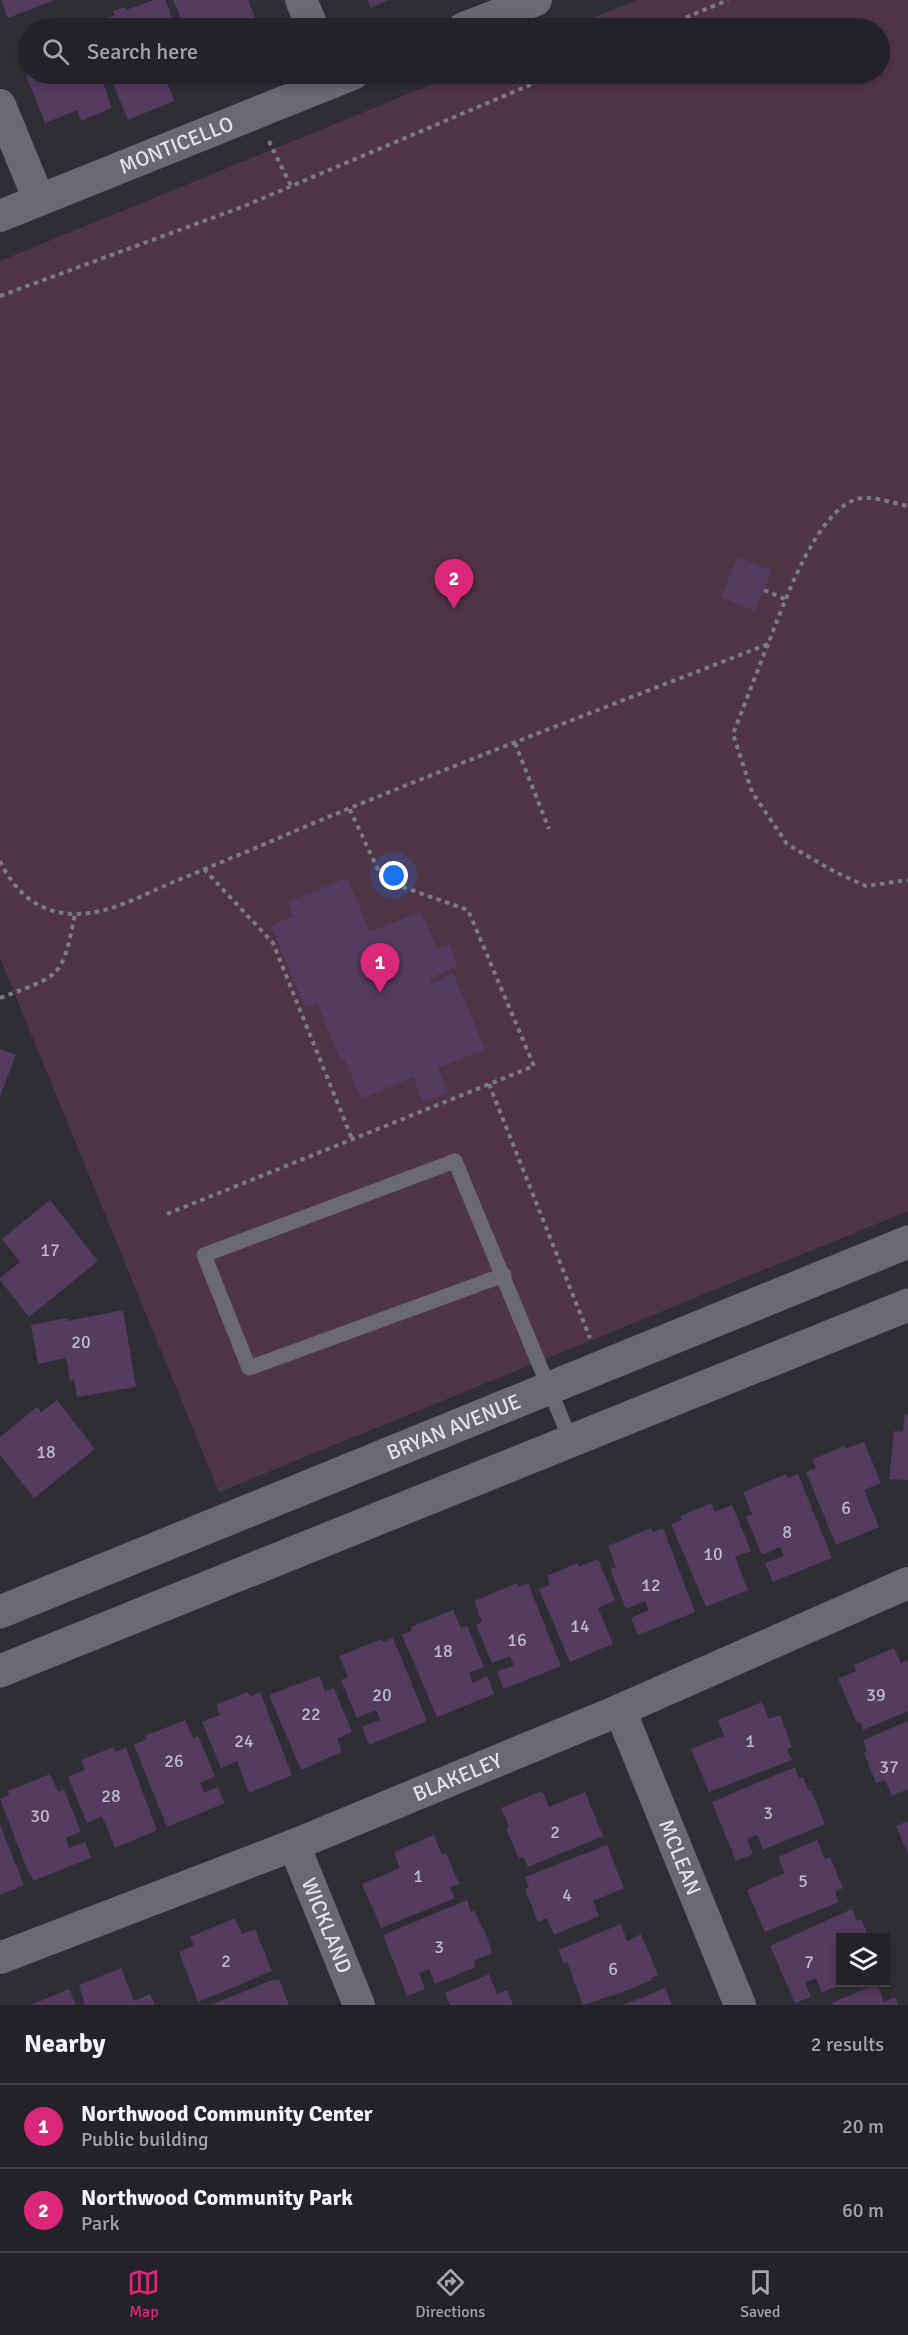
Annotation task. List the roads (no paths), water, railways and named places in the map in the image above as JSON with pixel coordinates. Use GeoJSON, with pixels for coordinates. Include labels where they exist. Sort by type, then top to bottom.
{"type":"FeatureCollection","features":[{"type":"Feature","properties":{"kind":"main road","name":"BRYAN AVENUE"},"geometry":{"type":"LineString","coordinates":[[0,1612],[908,1242]]}},
{"type":"Feature","properties":{"kind":"main road"},"geometry":{"type":"LineString","coordinates":[[0,1671],[908,1305]]}},
{"type":"Feature","properties":{"kind":"street"},"geometry":{"type":"LineString","coordinates":[[301,0],[309,18]]}},
{"type":"Feature","properties":{"kind":"street"},"geometry":{"type":"LineString","coordinates":[[490,18],[536,0]]}},
{"type":"Feature","properties":{"kind":"street","name":"MONTICELLO"},"geometry":{"type":"LineString","coordinates":[[0,216],[322,84]]}},
{"type":"Feature","properties":{"kind":"street"},"geometry":{"type":"LineString","coordinates":[[0,105],[39,200]]}},
{"type":"Feature","properties":{"kind":"street","name":"BLAKELEY"},"geometry":{"type":"LineString","coordinates":[[0,1958],[294,1845],[620,1710],[908,1582]]}},
{"type":"Feature","properties":{"kind":"street","name":"MCLEAN"},"geometry":{"type":"LineString","coordinates":[[620,1710],[740,2005]]}},
{"type":"Feature","properties":{"kind":"street","name":"WICKLAND"},"geometry":{"type":"LineString","coordinates":[[294,1845],[359,2005]]}},
{"type":"Feature","properties":{"kind":"lane"},"geometry":{"type":"LineString","coordinates":[[504,1275],[249,1368],[204,1255],[455,1161],[504,1275],[571,1441]]}},
{"type":"Feature","properties":{"kind":"place","name":"Northwood Community Park"},"geometry":{"type":"Point","coordinates":[454,609]}},
{"type":"Feature","properties":{"kind":"place","name":"Northwood Community Center"},"geometry":{"type":"Point","coordinates":[380,993]}}]}
